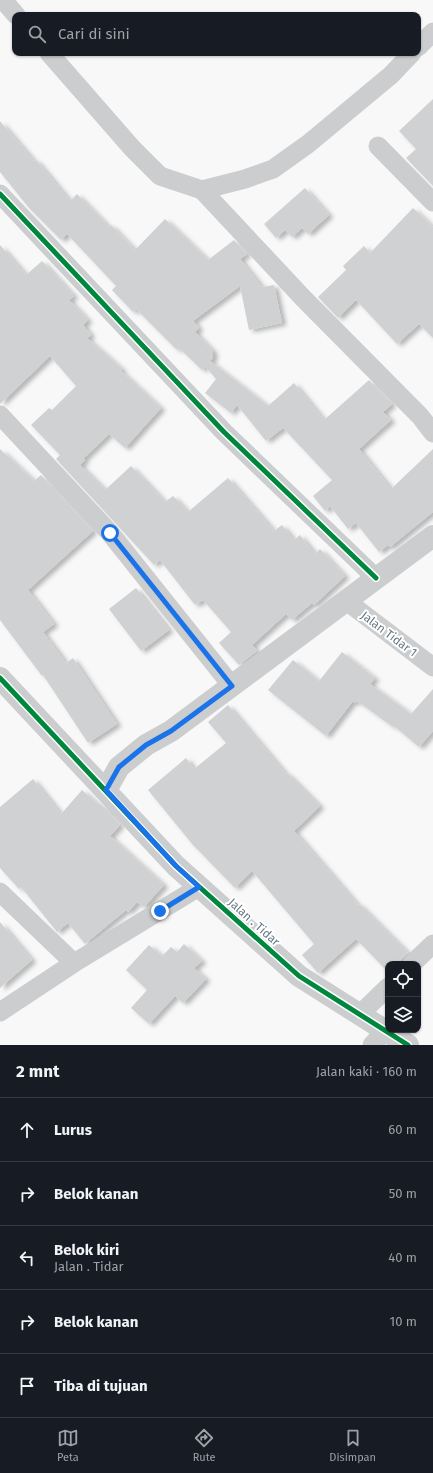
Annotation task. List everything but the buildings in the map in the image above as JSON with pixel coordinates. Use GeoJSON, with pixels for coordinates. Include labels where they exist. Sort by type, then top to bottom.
{"type":"FeatureCollection","features":[{"type":"Feature","properties":{"kind":"street"},"geometry":{"type":"LineString","coordinates":[[3,0],[13,12]]}},
{"type":"Feature","properties":{"kind":"street"},"geometry":{"type":"LineString","coordinates":[[421,44],[433,32]]}},
{"type":"Feature","properties":{"kind":"street"},"geometry":{"type":"LineString","coordinates":[[52,56],[132,148],[160,176],[202,190],[304,299],[420,416],[433,433]]}},
{"type":"Feature","properties":{"kind":"street"},"geometry":{"type":"LineString","coordinates":[[202,190],[245,179],[273,169],[308,144],[391,75],[409,56]]}},
{"type":"Feature","properties":{"kind":"street"},"geometry":{"type":"LineString","coordinates":[[378,146],[433,202]]}},
{"type":"Feature","properties":{"kind":"street"},"geometry":{"type":"LineString","coordinates":[[0,194],[224,432],[376,578]]}},
{"type":"Feature","properties":{"kind":"street"},"geometry":{"type":"LineString","coordinates":[[0,415],[110,533],[232,686]]}},
{"type":"Feature","properties":{"kind":"street"},"geometry":{"type":"LineString","coordinates":[[106,790],[119,767],[146,745],[171,731],[345,600],[433,536]]}},
{"type":"Feature","properties":{"kind":"street","name":"Jalan Tidar 1"},"geometry":{"type":"LineString","coordinates":[[345,600],[433,667]]}},
{"type":"Feature","properties":{"kind":"street","name":"Jalan . Tidar"},"geometry":{"type":"LineString","coordinates":[[0,678],[176,866],[199,887],[299,976],[359,1015],[378,1038],[408,1045]]}},
{"type":"Feature","properties":{"kind":"street"},"geometry":{"type":"LineString","coordinates":[[0,1012],[74,963],[199,887]]}},
{"type":"Feature","properties":{"kind":"street"},"geometry":{"type":"LineString","coordinates":[[0,892],[74,963]]}},
{"type":"Feature","properties":{"kind":"street"},"geometry":{"type":"LineString","coordinates":[[415,961],[433,944]]}},
{"type":"Feature","properties":{"kind":"street"},"geometry":{"type":"LineString","coordinates":[[359,1015],[385,990]]}},
{"type":"Feature","properties":{"kind":"cycle path"},"geometry":{"type":"LineString","coordinates":[[0,194],[224,432],[376,578]]}},
{"type":"Feature","properties":{"kind":"cycle path"},"geometry":{"type":"LineString","coordinates":[[0,678],[176,866],[299,976],[408,1045]]}},
{"type":"Feature","properties":{"kind":"route"},"geometry":{"type":"LineString","coordinates":[[110,533],[232,686],[171,731],[146,745],[119,767],[106,790],[176,866],[199,887],[160,911]]}}]}
